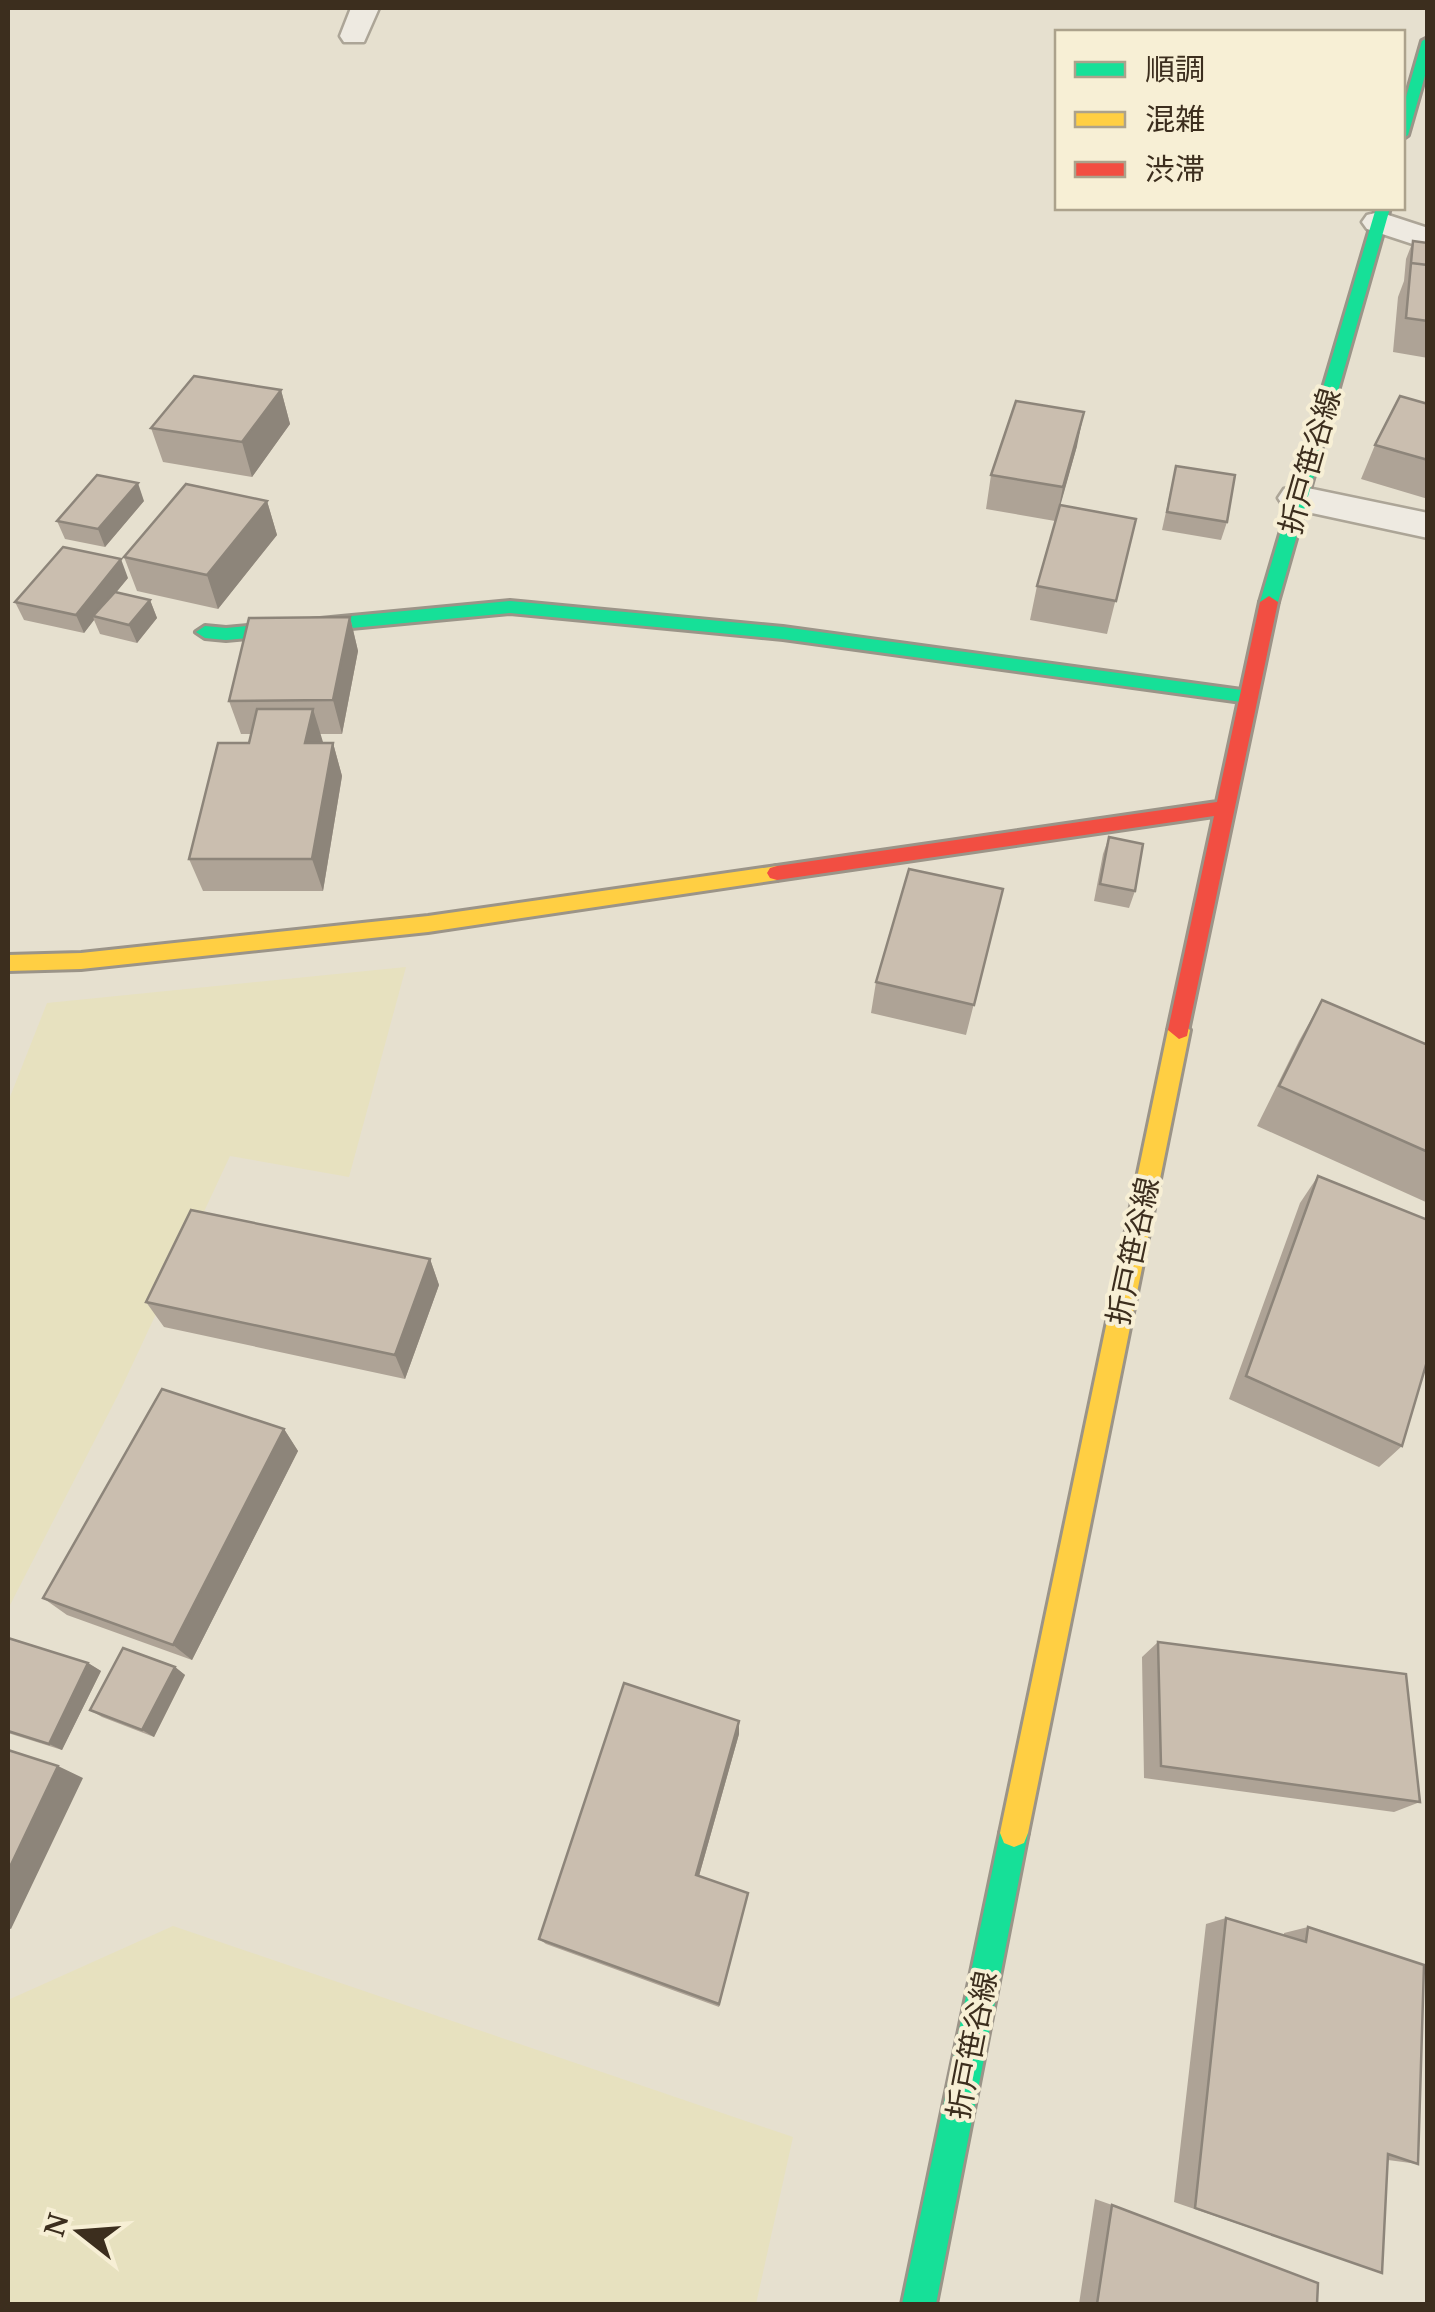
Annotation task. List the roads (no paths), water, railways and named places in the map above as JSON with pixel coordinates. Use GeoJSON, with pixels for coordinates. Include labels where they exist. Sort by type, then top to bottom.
{"type":"FeatureCollection","features":[{"type":"Feature","properties":{"kind":"main road"},"geometry":{"type":"LineString","coordinates":[[1405,124],[1428,42]]}},
{"type":"Feature","properties":{"kind":"main road","name":"折戸笹谷線"},"geometry":{"type":"LineString","coordinates":[[919,2304],[1098,1410],[1267,608],[1381,215]]}},
{"type":"Feature","properties":{"kind":"main road"},"geometry":{"type":"LineString","coordinates":[[205,632],[226,634],[510,608],[783,632],[1249,696]]}},
{"type":"Feature","properties":{"kind":"main road"},"geometry":{"type":"LineString","coordinates":[[8,964],[82,961],[428,924],[1225,808]]}},
{"type":"Feature","properties":{"kind":"street"},"geometry":{"type":"LineString","coordinates":[[354,36],[365,8]]}},
{"type":"Feature","properties":{"kind":"street"},"geometry":{"type":"LineString","coordinates":[[1381,215],[1428,239]]}},
{"type":"Feature","properties":{"kind":"street"},"geometry":{"type":"LineString","coordinates":[[1298,498],[1428,526]]}}]}
